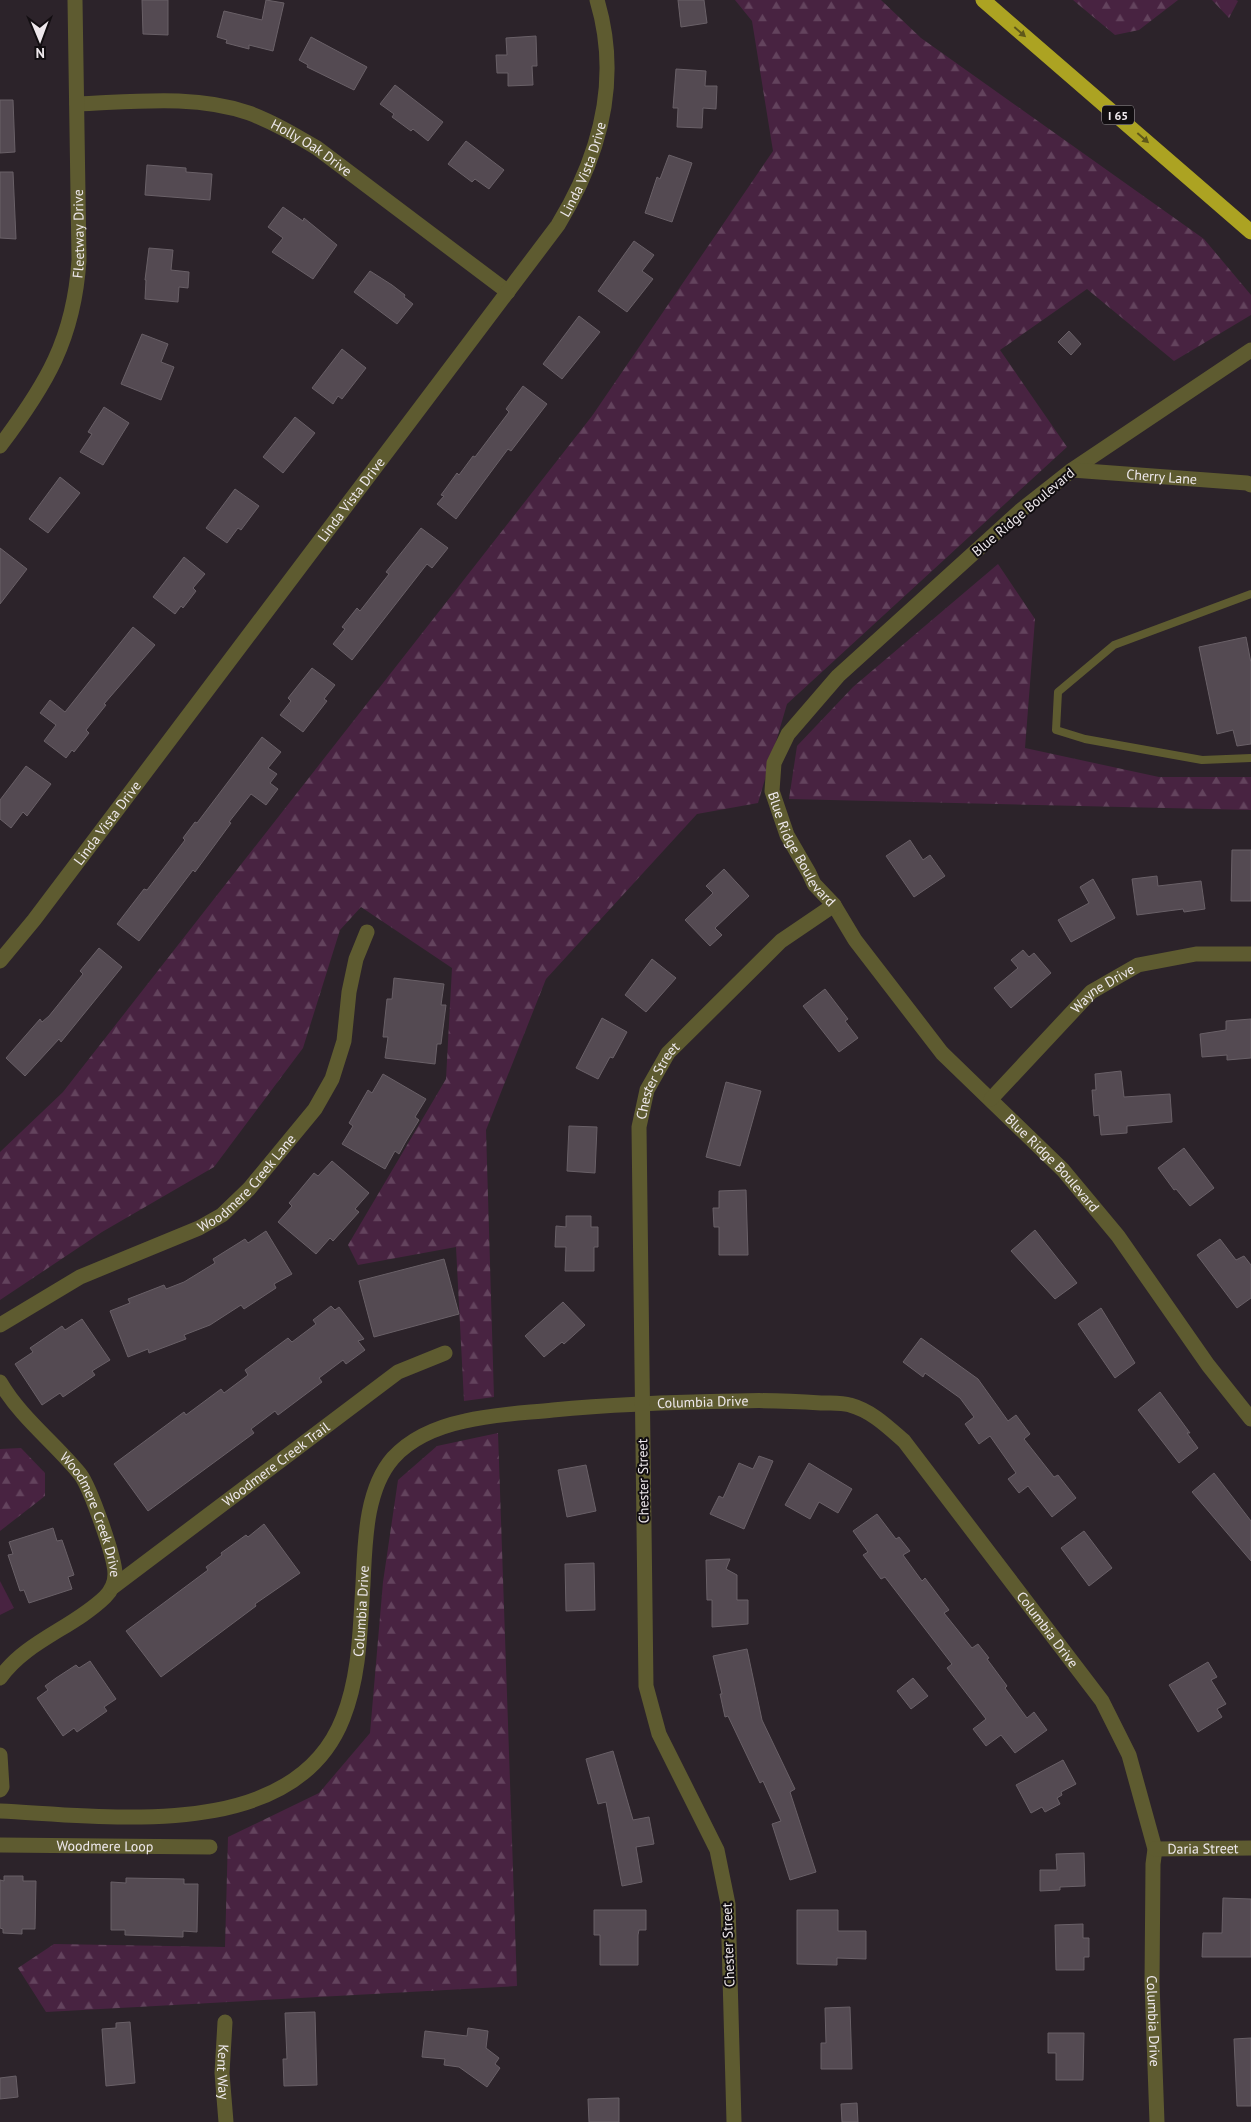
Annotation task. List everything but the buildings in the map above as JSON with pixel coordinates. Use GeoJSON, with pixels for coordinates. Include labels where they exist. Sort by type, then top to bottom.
{"type":"FeatureCollection","features":[{"type":"Feature","properties":{"kind":"highway","name":"I 65"},"geometry":{"type":"LineString","coordinates":[[984,0],[1251,232]]}},
{"type":"Feature","properties":{"kind":"street","name":"Fleetway Drive"},"geometry":{"type":"LineString","coordinates":[[0,446],[35,398],[48,375],[62,346],[77,290],[79,260],[75,0]]}},
{"type":"Feature","properties":{"kind":"street","name":"Linda Vista Drive"},"geometry":{"type":"LineString","coordinates":[[0,961],[46,904],[508,292],[572,203],[594,149],[603,120],[608,53],[597,0]]}},
{"type":"Feature","properties":{"kind":"street","name":"Holly Oak Drive"},"geometry":{"type":"LineString","coordinates":[[76,104],[172,101],[209,104],[247,112],[285,129],[317,148],[508,292]]}},
{"type":"Feature","properties":{"kind":"street","name":"Blue Ridge Boulevard"},"geometry":{"type":"LineString","coordinates":[[1251,350],[1072,470],[1020,511],[838,676],[788,734],[774,763],[772,792],[787,835],[814,884],[834,905],[855,940],[942,1053],[1062,1170],[1118,1236],[1208,1365],[1251,1419]]}},
{"type":"Feature","properties":{"kind":"street","name":"Cherry Lane"},"geometry":{"type":"LineString","coordinates":[[1072,470],[1247,483],[1251,485]]}},
{"type":"Feature","properties":{"kind":"street","name":"Chester Street"},"geometry":{"type":"LineString","coordinates":[[734,2122],[728,1904],[717,1850],[659,1734],[646,1686],[639,1127],[647,1090],[668,1052],[781,941],[834,905]]}},
{"type":"Feature","properties":{"kind":"street","name":"Woodmere Creek Lane"},"geometry":{"type":"LineString","coordinates":[[0,1325],[80,1277],[199,1228],[222,1215],[249,1188],[315,1109],[332,1079],[344,1041],[349,992],[356,959],[367,932]]}},
{"type":"Feature","properties":{"kind":"street","name":"Wayne Drive"},"geometry":{"type":"LineString","coordinates":[[991,1099],[1091,992],[1138,965],[1196,954],[1251,954]]}},
{"type":"Feature","properties":{"kind":"street","name":"Woodmere Creek Trail"},"geometry":{"type":"LineString","coordinates":[[113,1587],[398,1372],[445,1353]]}},
{"type":"Feature","properties":{"kind":"street","name":"Woodmere Creek Drive"},"geometry":{"type":"LineString","coordinates":[[0,1382],[24,1416],[80,1474],[89,1490],[115,1574],[113,1587],[95,1607],[18,1657],[0,1678]]}},
{"type":"Feature","properties":{"kind":"street","name":"Columbia Drive"},"geometry":{"type":"LineString","coordinates":[[0,1811],[131,1817],[175,1816],[217,1810],[251,1801],[277,1790],[298,1777],[318,1758],[334,1738],[351,1693],[358,1660],[366,1529],[377,1486],[392,1459],[422,1434],[464,1421],[505,1414],[642,1403],[775,1400],[849,1404],[876,1417],[904,1441],[1102,1701],[1129,1755],[1155,1849],[1153,1864],[1152,1983],[1158,2122]]}},
{"type":"Feature","properties":{"kind":"street"},"geometry":{"type":"LineString","coordinates":[[0,1755],[2,1787],[0,1790]]}},
{"type":"Feature","properties":{"kind":"street","name":"Woodmere Loop"},"geometry":{"type":"LineString","coordinates":[[0,1845],[210,1847]]}},
{"type":"Feature","properties":{"kind":"street","name":"Daria Street"},"geometry":{"type":"LineString","coordinates":[[1155,1849],[1251,1848]]}},
{"type":"Feature","properties":{"kind":"street","name":"Kent Way"},"geometry":{"type":"LineString","coordinates":[[225,2022],[222,2073],[226,2122]]}},
{"type":"Feature","properties":{"kind":"lane"},"geometry":{"type":"LineString","coordinates":[[1251,594],[1114,645],[1058,692],[1056,730],[1085,739],[1202,760],[1251,758]]}},
{"type":"Feature","properties":{"kind":"green space"},"geometry":{"type":"Polygon","coordinates":[[[735,0],[881,0],[921,38],[1204,239],[1251,295],[1251,315],[1174,361],[1087,289],[1000,350],[1067,447],[787,704],[758,803],[697,814],[546,979],[486,1130],[494,1397],[464,1401],[456,1247],[358,1265],[348,1245],[446,1079],[452,968],[361,907],[340,930],[303,1048],[214,1167],[102,1232],[0,1300],[0,1152],[63,1092],[592,416],[773,151],[752,21],[735,0]]]}},
{"type":"Feature","properties":{"kind":"green space"},"geometry":{"type":"Polygon","coordinates":[[[1073,0],[1178,0],[1139,30],[1115,35],[1073,0]]]}},
{"type":"Feature","properties":{"kind":"green space"},"geometry":{"type":"Polygon","coordinates":[[[1212,0],[1236,0],[1238,1],[1229,18],[1212,0]]]}},
{"type":"Feature","properties":{"kind":"green space"},"geometry":{"type":"Polygon","coordinates":[[[998,564],[1035,619],[1025,748],[1159,777],[1251,777],[1251,810],[789,799],[797,746],[853,687],[998,564]]]}},
{"type":"Feature","properties":{"kind":"green space"},"geometry":{"type":"Polygon","coordinates":[[[498,1433],[517,1986],[46,2012],[18,1968],[54,1944],[225,1947],[228,1837],[319,1793],[370,1733],[383,1582],[398,1480],[437,1446],[498,1433]]]}},
{"type":"Feature","properties":{"kind":"green space"},"geometry":{"type":"Polygon","coordinates":[[[21,1448],[45,1473],[45,1496],[0,1531],[0,1449],[21,1448]]]}},
{"type":"Feature","properties":{"kind":"green space"},"geometry":{"type":"Polygon","coordinates":[[[0,1581],[14,1608],[0,1615],[0,1581]]]}}]}
